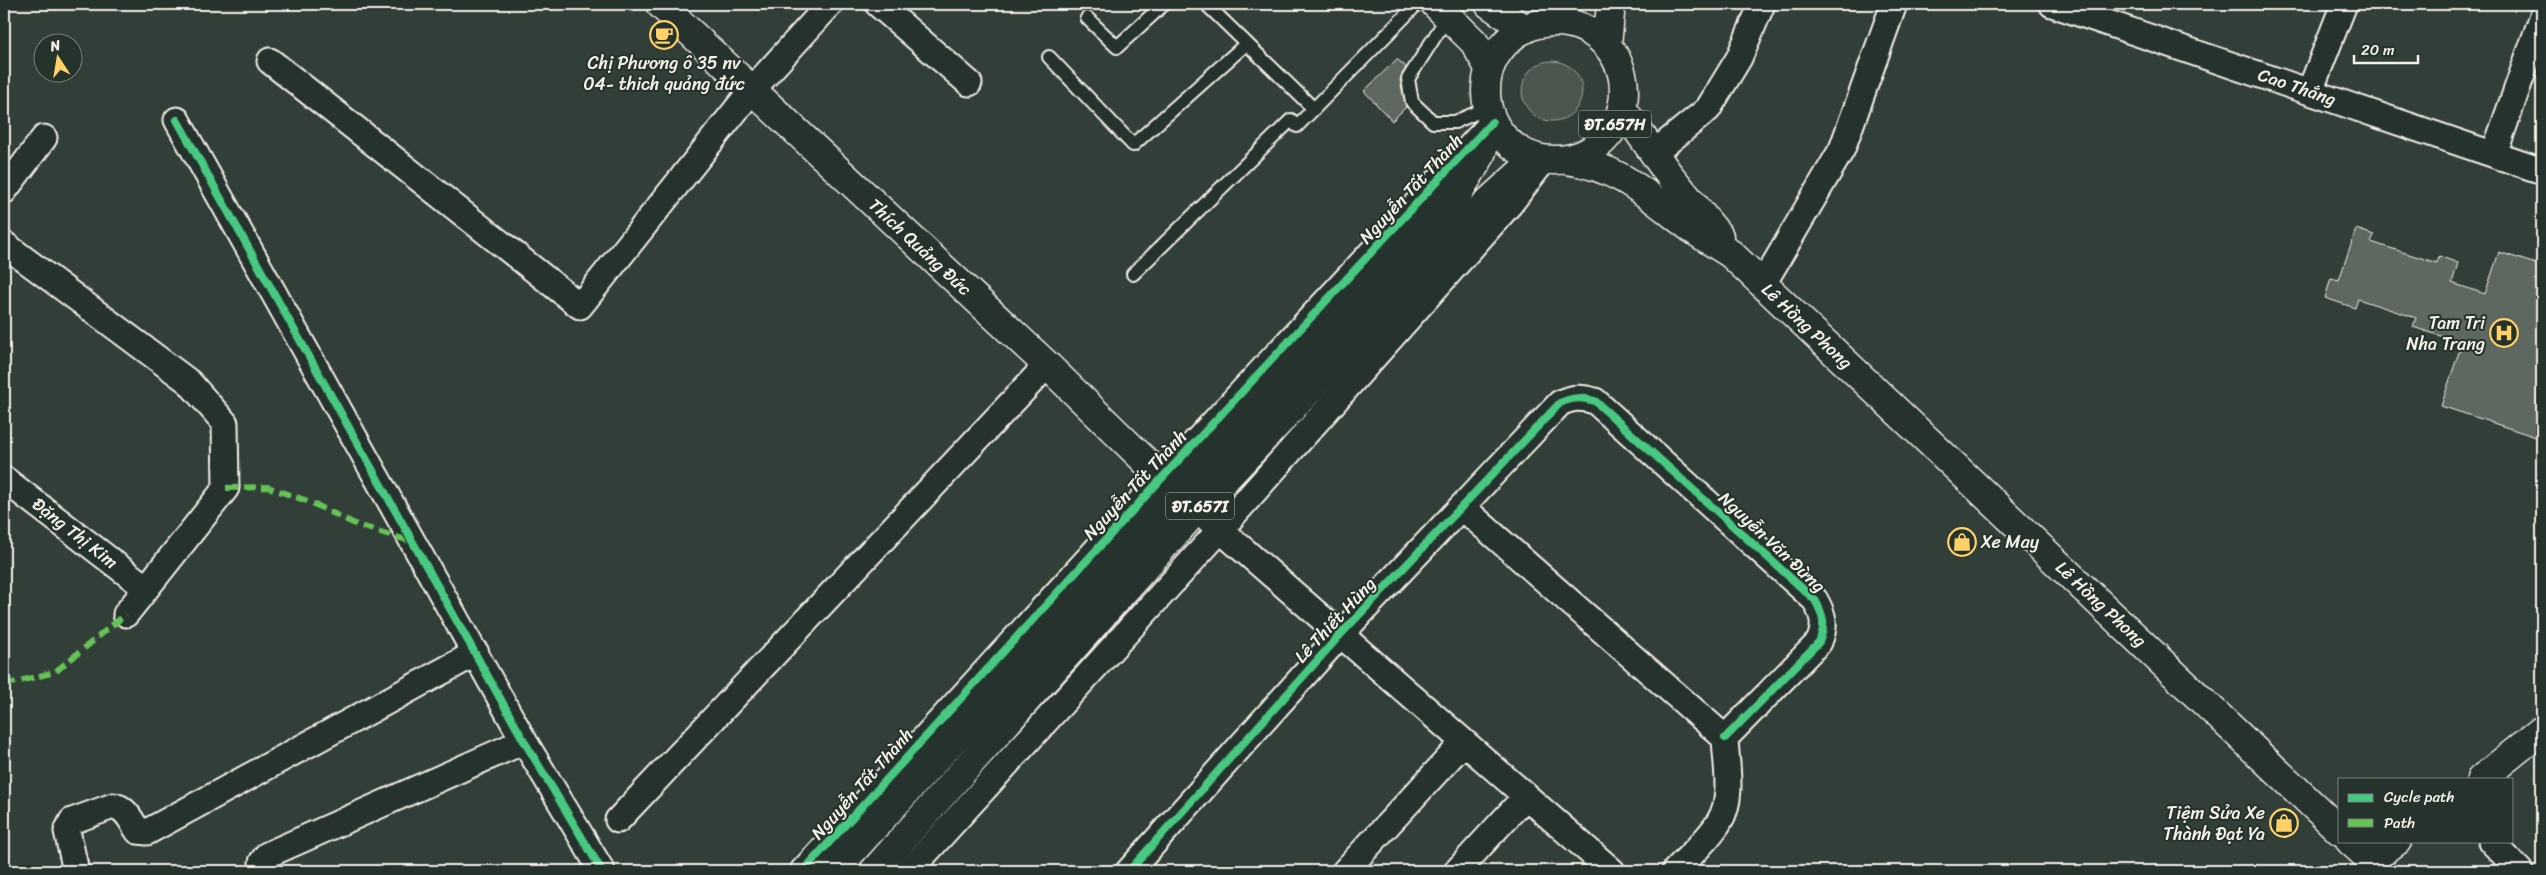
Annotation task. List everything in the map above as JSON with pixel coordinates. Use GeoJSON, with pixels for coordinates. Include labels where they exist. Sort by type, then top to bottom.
{"type":"FeatureCollection","features":[{"type":"Feature","properties":{"kind":"main road","name":"Thích Quảng Đức"},"geometry":{"type":"LineString","coordinates":[[660,4],[1047,364],[1179,493]]}},
{"type":"Feature","properties":{"kind":"main road"},"geometry":{"type":"LineString","coordinates":[[1489,4],[1526,28]]}},
{"type":"Feature","properties":{"kind":"main road"},"geometry":{"type":"LineString","coordinates":[[1607,45],[1611,4]]}},
{"type":"Feature","properties":{"kind":"main road"},"geometry":{"type":"LineString","coordinates":[[1441,10],[1474,42],[1489,68]]}},
{"type":"Feature","properties":{"kind":"main road","name":"ĐT.657H"},"geometry":{"type":"LineString","coordinates":[[1572,13],[1587,30],[1607,45],[1616,59],[1622,75],[1624,91],[1622,108],[1615,126],[1602,142],[1586,154],[1555,160],[1523,153],[1505,140],[1490,115],[1485,86],[1489,68],[1498,52],[1510,38],[1526,28],[1572,13]]}},
{"type":"Feature","properties":{"kind":"main road","name":"Lê Hồng Phong"},"geometry":{"type":"LineString","coordinates":[[1622,108],[1654,154],[1717,232],[1731,254]]}},
{"type":"Feature","properties":{"kind":"main road","name":"Nguyễn Tất Thành"},"geometry":{"type":"LineString","coordinates":[[834,871],[1179,493],[1458,193],[1480,157],[1490,115]]}},
{"type":"Feature","properties":{"kind":"main road","name":"Lê Hồng Phong"},"geometry":{"type":"LineString","coordinates":[[1555,160],[1587,162],[1605,168],[1629,180],[1694,230],[1731,254],[2338,829]]}},
{"type":"Feature","properties":{"kind":"main road","name":"Nguyễn Tất Thành"},"geometry":{"type":"LineString","coordinates":[[874,871],[1179,493],[1522,171],[1555,160]]}},
{"type":"Feature","properties":{"kind":"main road"},"geometry":{"type":"LineString","coordinates":[[2482,778],[2542,730]]}},
{"type":"Feature","properties":{"kind":"main road"},"geometry":{"type":"LineString","coordinates":[[2351,842],[2364,866],[2396,842]]}},
{"type":"Feature","properties":{"kind":"street"},"geometry":{"type":"LineString","coordinates":[[270,61],[580,306],[752,90],[830,4]]}},
{"type":"Feature","properties":{"kind":"street"},"geometry":{"type":"LineString","coordinates":[[878,4],[969,83]]}},
{"type":"Feature","properties":{"kind":"street"},"geometry":{"type":"LineString","coordinates":[[1654,154],[1708,110],[1739,58],[1762,4]]}},
{"type":"Feature","properties":{"kind":"street"},"geometry":{"type":"LineString","coordinates":[[1763,284],[1842,149],[1894,4]]}},
{"type":"Feature","properties":{"kind":"street","name":"Cao Thắng"},"geometry":{"type":"LineString","coordinates":[[2052,4],[2542,171]]}},
{"type":"Feature","properties":{"kind":"street"},"geometry":{"type":"LineString","coordinates":[[2310,91],[2344,4]]}},
{"type":"Feature","properties":{"kind":"street"},"geometry":{"type":"LineString","coordinates":[[2494,154],[2542,18]]}},
{"type":"Feature","properties":{"kind":"street"},"geometry":{"type":"LineString","coordinates":[[178,120],[524,741],[602,871]]}},
{"type":"Feature","properties":{"kind":"street"},"geometry":{"type":"LineString","coordinates":[[4,191],[44,138]]}},
{"type":"Feature","properties":{"kind":"street"},"geometry":{"type":"LineString","coordinates":[[909,871],[1220,530],[1509,205],[1555,160]]}},
{"type":"Feature","properties":{"kind":"street"},"geometry":{"type":"LineString","coordinates":[[4,244],[189,382],[225,423],[226,488],[126,614]]}},
{"type":"Feature","properties":{"kind":"street"},"geometry":{"type":"LineString","coordinates":[[618,820],[1047,364]]}},
{"type":"Feature","properties":{"kind":"street","name":"Nguyễn Văn Đừng"},"geometry":{"type":"LineString","coordinates":[[1571,398],[1583,397],[1595,401],[1815,600],[1822,613],[1825,628],[1819,642],[1725,738]]}},
{"type":"Feature","properties":{"kind":"street","name":"Lê Thiết Hùng"},"geometry":{"type":"LineString","coordinates":[[1129,871],[1340,635],[1463,508],[1560,403],[1571,398]]}},
{"type":"Feature","properties":{"kind":"street","name":"Đặng Thị Kim"},"geometry":{"type":"LineString","coordinates":[[4,478],[146,588]]}},
{"type":"Feature","properties":{"kind":"street"},"geometry":{"type":"LineString","coordinates":[[1179,493],[1612,871]]}},
{"type":"Feature","properties":{"kind":"street","name":"Nguyễn Tất Thành"},"geometry":{"type":"LineString","coordinates":[[803,871],[1179,493]]}},
{"type":"Feature","properties":{"kind":"street"},"geometry":{"type":"LineString","coordinates":[[1463,508],[1725,738],[1727,790],[1725,807],[1719,822],[1675,871]]}},
{"type":"Feature","properties":{"kind":"street"},"geometry":{"type":"LineString","coordinates":[[76,871],[67,831],[72,821],[113,806],[119,806],[124,809],[138,831],[148,832],[476,653]]}},
{"type":"Feature","properties":{"kind":"street"},"geometry":{"type":"LineString","coordinates":[[263,871],[262,862],[267,855],[524,741]]}},
{"type":"Feature","properties":{"kind":"street"},"geometry":{"type":"LineString","coordinates":[[1345,871],[1464,742]]}},
{"type":"Feature","properties":{"kind":"street"},"geometry":{"type":"LineString","coordinates":[[1457,871],[1526,796]]}},
{"type":"Feature","properties":{"kind":"street"},"geometry":{"type":"LineString","coordinates":[[2492,842],[2520,871]]}},
{"type":"Feature","properties":{"kind":"lane"},"geometry":{"type":"LineString","coordinates":[[1087,18],[1117,47],[1164,4]]}},
{"type":"Feature","properties":{"kind":"lane"},"geometry":{"type":"LineString","coordinates":[[1206,4],[1314,109]]}},
{"type":"Feature","properties":{"kind":"lane"},"geometry":{"type":"LineString","coordinates":[[1133,274],[1291,120],[1297,126],[1418,4]]}},
{"type":"Feature","properties":{"kind":"lane"},"geometry":{"type":"LineString","coordinates":[[1441,10],[1408,79],[1412,102],[1433,122],[1454,122],[1490,115]]}},
{"type":"Feature","properties":{"kind":"lane"},"geometry":{"type":"LineString","coordinates":[[1048,57],[1133,145],[1246,44]]}},
{"type":"Feature","properties":{"kind":"shaded area"},"geometry":{"type":"Polygon","coordinates":[[[1552,61],[1568,66],[1573,70],[1577,75],[1582,91],[1577,107],[1573,112],[1568,116],[1552,121],[1536,116],[1531,112],[1527,107],[1522,91],[1527,75],[1531,70],[1536,66],[1552,61]]]}},
{"type":"Feature","properties":{"kind":"building"},"geometry":{"type":"Polygon","coordinates":[[[1397,59],[1406,67],[1400,80],[1406,107],[1392,121],[1364,91],[1397,59]]]}},
{"type":"Feature","properties":{"kind":"building","name":"Tam Tri Nha Trang"},"geometry":{"type":"Polygon","coordinates":[[[2356,229],[2374,235],[2371,242],[2437,263],[2439,256],[2458,263],[2452,283],[2485,294],[2499,252],[2542,266],[2542,439],[2441,406],[2462,343],[2413,327],[2416,318],[2358,299],[2355,308],[2325,298],[2331,278],[2339,280],[2356,229]]]}},
{"type":"Feature","properties":{"kind":"marked path"},"geometry":{"type":"LineString","coordinates":[[226,488],[268,487],[310,502],[357,525],[413,542]]}},
{"type":"Feature","properties":{"kind":"marked path"},"geometry":{"type":"LineString","coordinates":[[4,685],[55,672],[126,614]]}},
{"type":"Feature","properties":{"kind":"cycle path"},"geometry":{"type":"LineString","coordinates":[[177,120],[524,741],[602,871]]}},
{"type":"Feature","properties":{"kind":"cycle path"},"geometry":{"type":"LineString","coordinates":[[803,871],[1163,477],[1492,122]]}},
{"type":"Feature","properties":{"kind":"cycle path"},"geometry":{"type":"LineString","coordinates":[[1129,871],[1340,635],[1560,403],[1573,399],[1581,398],[1595,401],[1815,600],[1820,611],[1823,631],[1819,642],[1725,738]]}},
{"type":"Feature","properties":{"kind":"place","name":"Chị Phương ô 35 nv 04- thich quảng đức"},"geometry":{"type":"Point","coordinates":[664,35]}},
{"type":"Feature","properties":{"kind":"place","name":"Tam Tri Nha Trang"},"geometry":{"type":"Point","coordinates":[2504,333]}},
{"type":"Feature","properties":{"kind":"place","name":"Xe May"},"geometry":{"type":"Point","coordinates":[1962,542]}},
{"type":"Feature","properties":{"kind":"place","name":"Tiệm Sửa Xe Thành Đạt Ya"},"geometry":{"type":"Point","coordinates":[2284,823]}}]}
